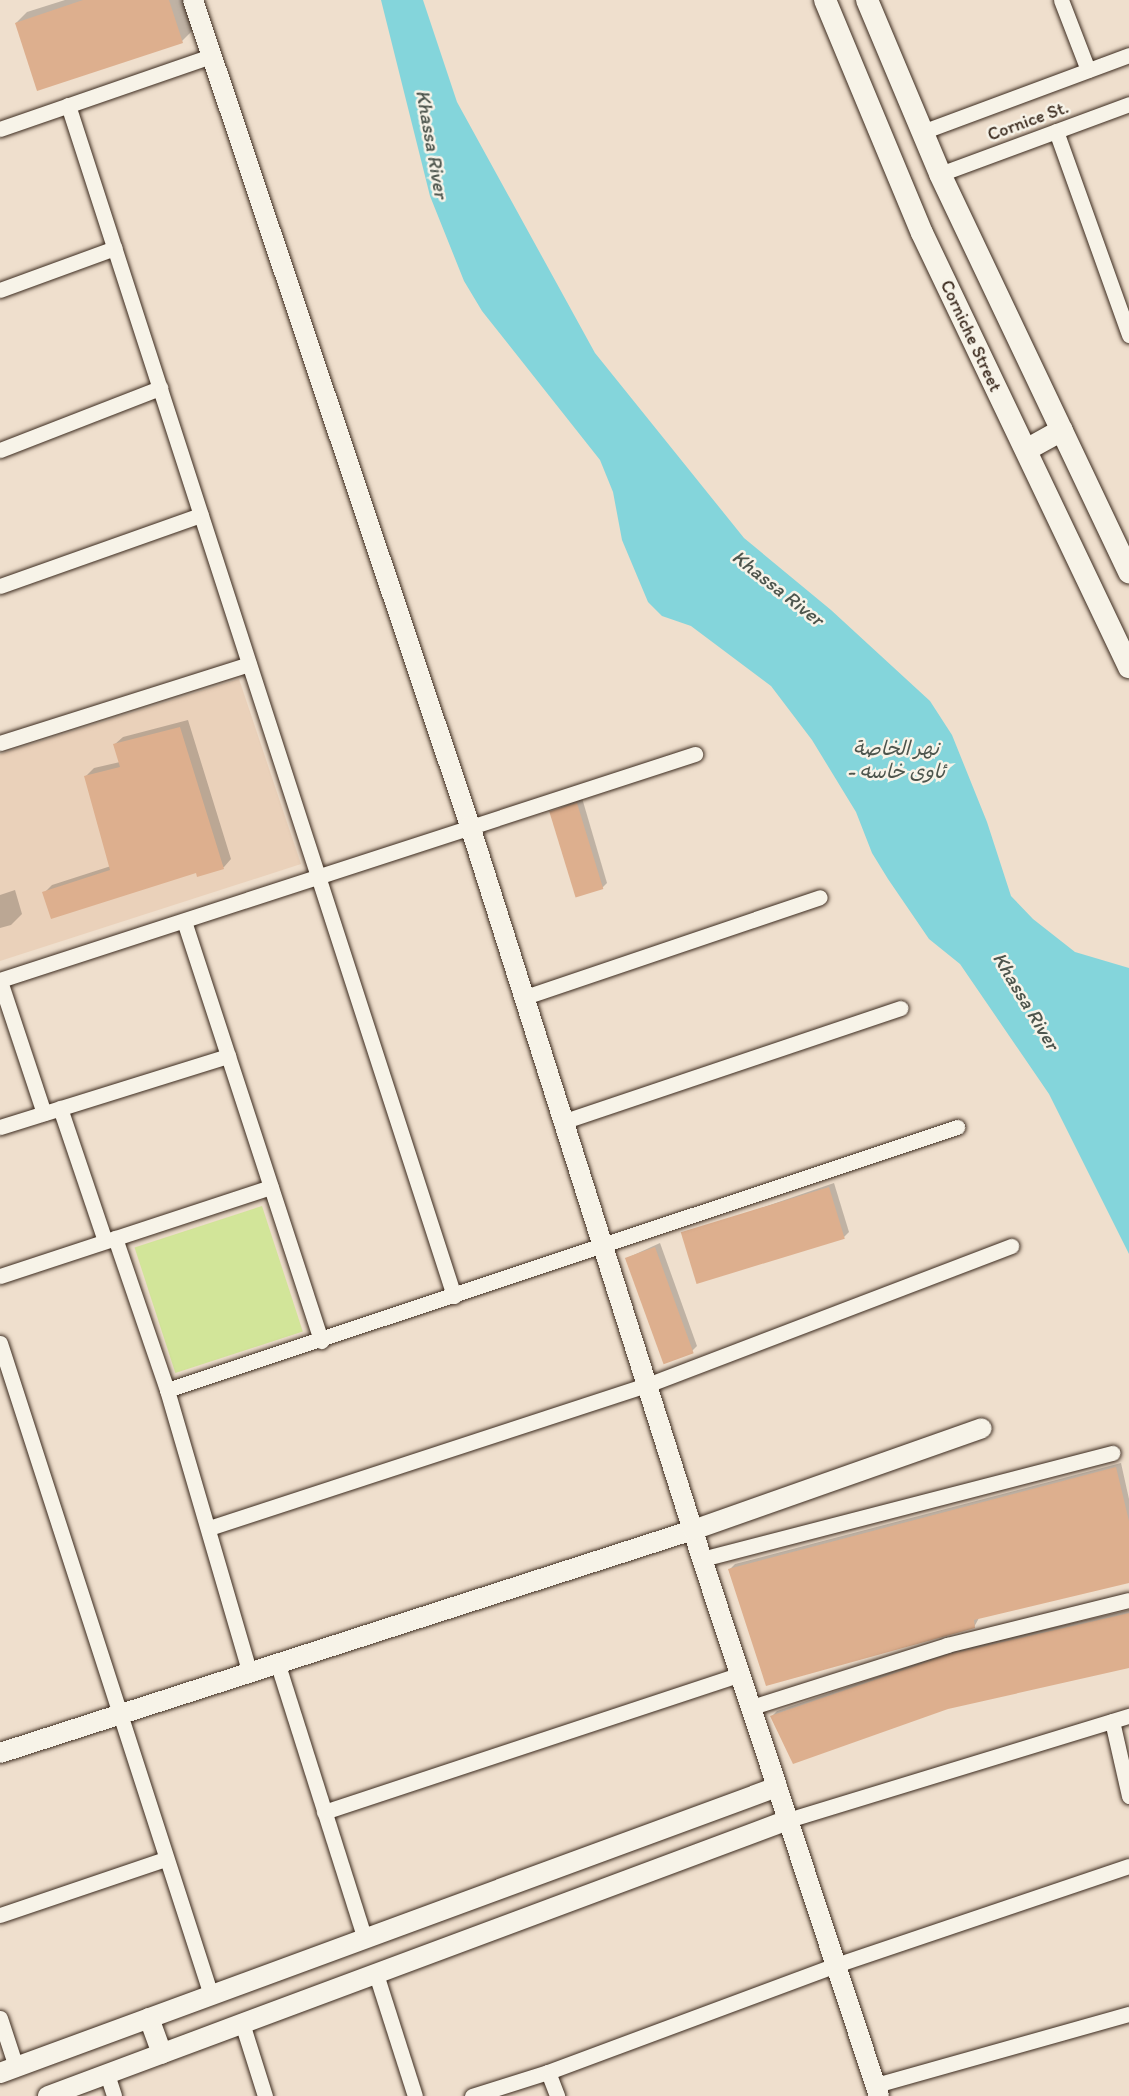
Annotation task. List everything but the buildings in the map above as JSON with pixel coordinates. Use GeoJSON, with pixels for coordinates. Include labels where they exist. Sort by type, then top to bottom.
{"type":"FeatureCollection","features":[{"type":"Feature","properties":{"kind":"main road","name":"Corniche Street"},"geometry":{"type":"LineString","coordinates":[[825,0],[922,233],[1129,667]]}},
{"type":"Feature","properties":{"kind":"main road"},"geometry":{"type":"LineString","coordinates":[[867,0],[940,174],[1129,572]]}},
{"type":"Feature","properties":{"kind":"main road"},"geometry":{"type":"LineString","coordinates":[[1026,450],[1062,430]]}},
{"type":"Feature","properties":{"kind":"street"},"geometry":{"type":"LineString","coordinates":[[193,0],[470,826],[702,1559],[742,1674],[877,2090],[1129,2014]]}},
{"type":"Feature","properties":{"kind":"street"},"geometry":{"type":"LineString","coordinates":[[1060,0],[1088,70]]}},
{"type":"Feature","properties":{"kind":"street"},"geometry":{"type":"LineString","coordinates":[[922,132],[1129,55]]}},
{"type":"Feature","properties":{"kind":"street"},"geometry":{"type":"LineString","coordinates":[[0,129],[211,56]]}},
{"type":"Feature","properties":{"kind":"street","name":"Cornice St."},"geometry":{"type":"LineString","coordinates":[[940,174],[1129,104]]}},
{"type":"Feature","properties":{"kind":"street"},"geometry":{"type":"LineString","coordinates":[[68,105],[454,1296]]}},
{"type":"Feature","properties":{"kind":"street"},"geometry":{"type":"LineString","coordinates":[[1056,131],[1129,334]]}},
{"type":"Feature","properties":{"kind":"street"},"geometry":{"type":"LineString","coordinates":[[0,290],[115,248]]}},
{"type":"Feature","properties":{"kind":"street"},"geometry":{"type":"LineString","coordinates":[[0,450],[160,388]]}},
{"type":"Feature","properties":{"kind":"street"},"geometry":{"type":"LineString","coordinates":[[0,586],[201,515]]}},
{"type":"Feature","properties":{"kind":"street"},"geometry":{"type":"LineString","coordinates":[[0,743],[249,664]]}},
{"type":"Feature","properties":{"kind":"street"},"geometry":{"type":"LineString","coordinates":[[44,1113],[0,980],[695,754]]}},
{"type":"Feature","properties":{"kind":"street"},"geometry":{"type":"LineString","coordinates":[[525,997],[820,897]]}},
{"type":"Feature","properties":{"kind":"street"},"geometry":{"type":"LineString","coordinates":[[184,921],[321,1341]]}},
{"type":"Feature","properties":{"kind":"street"},"geometry":{"type":"LineString","coordinates":[[565,1121],[901,1008]]}},
{"type":"Feature","properties":{"kind":"street"},"geometry":{"type":"LineString","coordinates":[[0,1127],[228,1056]]}},
{"type":"Feature","properties":{"kind":"street"},"geometry":{"type":"LineString","coordinates":[[60,1108],[166,1390],[209,1528],[250,1673]]}},
{"type":"Feature","properties":{"kind":"street"},"geometry":{"type":"LineString","coordinates":[[166,1390],[321,1341],[957,1127]]}},
{"type":"Feature","properties":{"kind":"street"},"geometry":{"type":"LineString","coordinates":[[0,1276],[271,1187]]}},
{"type":"Feature","properties":{"kind":"street"},"geometry":{"type":"LineString","coordinates":[[209,1528],[647,1385],[1011,1246]]}},
{"type":"Feature","properties":{"kind":"street"},"geometry":{"type":"LineString","coordinates":[[0,1343],[118,1714],[211,1995]]}},
{"type":"Feature","properties":{"kind":"street"},"geometry":{"type":"LineString","coordinates":[[0,1753],[693,1530],[982,1428]]}},
{"type":"Feature","properties":{"kind":"street"},"geometry":{"type":"LineString","coordinates":[[702,1559],[1113,1453]]}},
{"type":"Feature","properties":{"kind":"street"},"geometry":{"type":"LineString","coordinates":[[752,1707],[958,1642],[1129,1600]]}},
{"type":"Feature","properties":{"kind":"street"},"geometry":{"type":"LineString","coordinates":[[277,1662],[364,1939]]}},
{"type":"Feature","properties":{"kind":"street"},"geometry":{"type":"LineString","coordinates":[[324,1812],[742,1674]]}},
{"type":"Feature","properties":{"kind":"street"},"geometry":{"type":"LineString","coordinates":[[48,2096],[788,1820],[1129,1716]]}},
{"type":"Feature","properties":{"kind":"street"},"geometry":{"type":"LineString","coordinates":[[1112,1721],[1129,1796]]}},
{"type":"Feature","properties":{"kind":"street"},"geometry":{"type":"LineString","coordinates":[[0,2018],[8,2070],[777,1787]]}},
{"type":"Feature","properties":{"kind":"street"},"geometry":{"type":"LineString","coordinates":[[0,1915],[165,1859]]}},
{"type":"Feature","properties":{"kind":"street"},"geometry":{"type":"LineString","coordinates":[[472,2096],[549,2072],[836,1965],[1129,1866]]}},
{"type":"Feature","properties":{"kind":"street"},"geometry":{"type":"LineString","coordinates":[[376,1974],[415,2096]]}},
{"type":"Feature","properties":{"kind":"street"},"geometry":{"type":"LineString","coordinates":[[149,2018],[162,2054]]}},
{"type":"Feature","properties":{"kind":"street"},"geometry":{"type":"LineString","coordinates":[[242,2023],[265,2096]]}},
{"type":"Feature","properties":{"kind":"street"},"geometry":{"type":"LineString","coordinates":[[549,2072],[556,2096]]}},
{"type":"Feature","properties":{"kind":"street"},"geometry":{"type":"LineString","coordinates":[[107,2074],[114,2096]]}},
{"type":"Feature","properties":{"kind":"shaded area"},"geometry":{"type":"Polygon","coordinates":[[[239,679],[301,864],[0,961],[0,754],[239,679]]]}},
{"type":"Feature","properties":{"kind":"green space"},"geometry":{"type":"Polygon","coordinates":[[[262,1206],[303,1332],[175,1373],[135,1247],[262,1206]]]}},
{"type":"Feature","properties":{"kind":"water","name":"نهر الخاصة - ئاوی خاسە"},"geometry":{"type":"Polygon","coordinates":[[[381,0],[423,0],[457,102],[595,353],[744,538],[831,610],[930,701],[952,735],[987,822],[1011,896],[1033,919],[1075,952],[1129,968],[1129,1254],[1049,1094],[960,964],[929,939],[888,879],[872,853],[856,812],[812,740],[771,686],[691,626],[662,616],[648,602],[622,540],[613,492],[600,460],[482,311],[464,281],[430,196],[381,0]]]}},
{"type":"Feature","properties":{"kind":"water label","name":"Khassa River"},"geometry":{"type":"Point","coordinates":[432,144]}},
{"type":"Feature","properties":{"kind":"water label","name":"Khassa River"},"geometry":{"type":"Point","coordinates":[778,588]}},
{"type":"Feature","properties":{"kind":"water label","name":"Khassa River"},"geometry":{"type":"Point","coordinates":[1026,1001]}}]}
